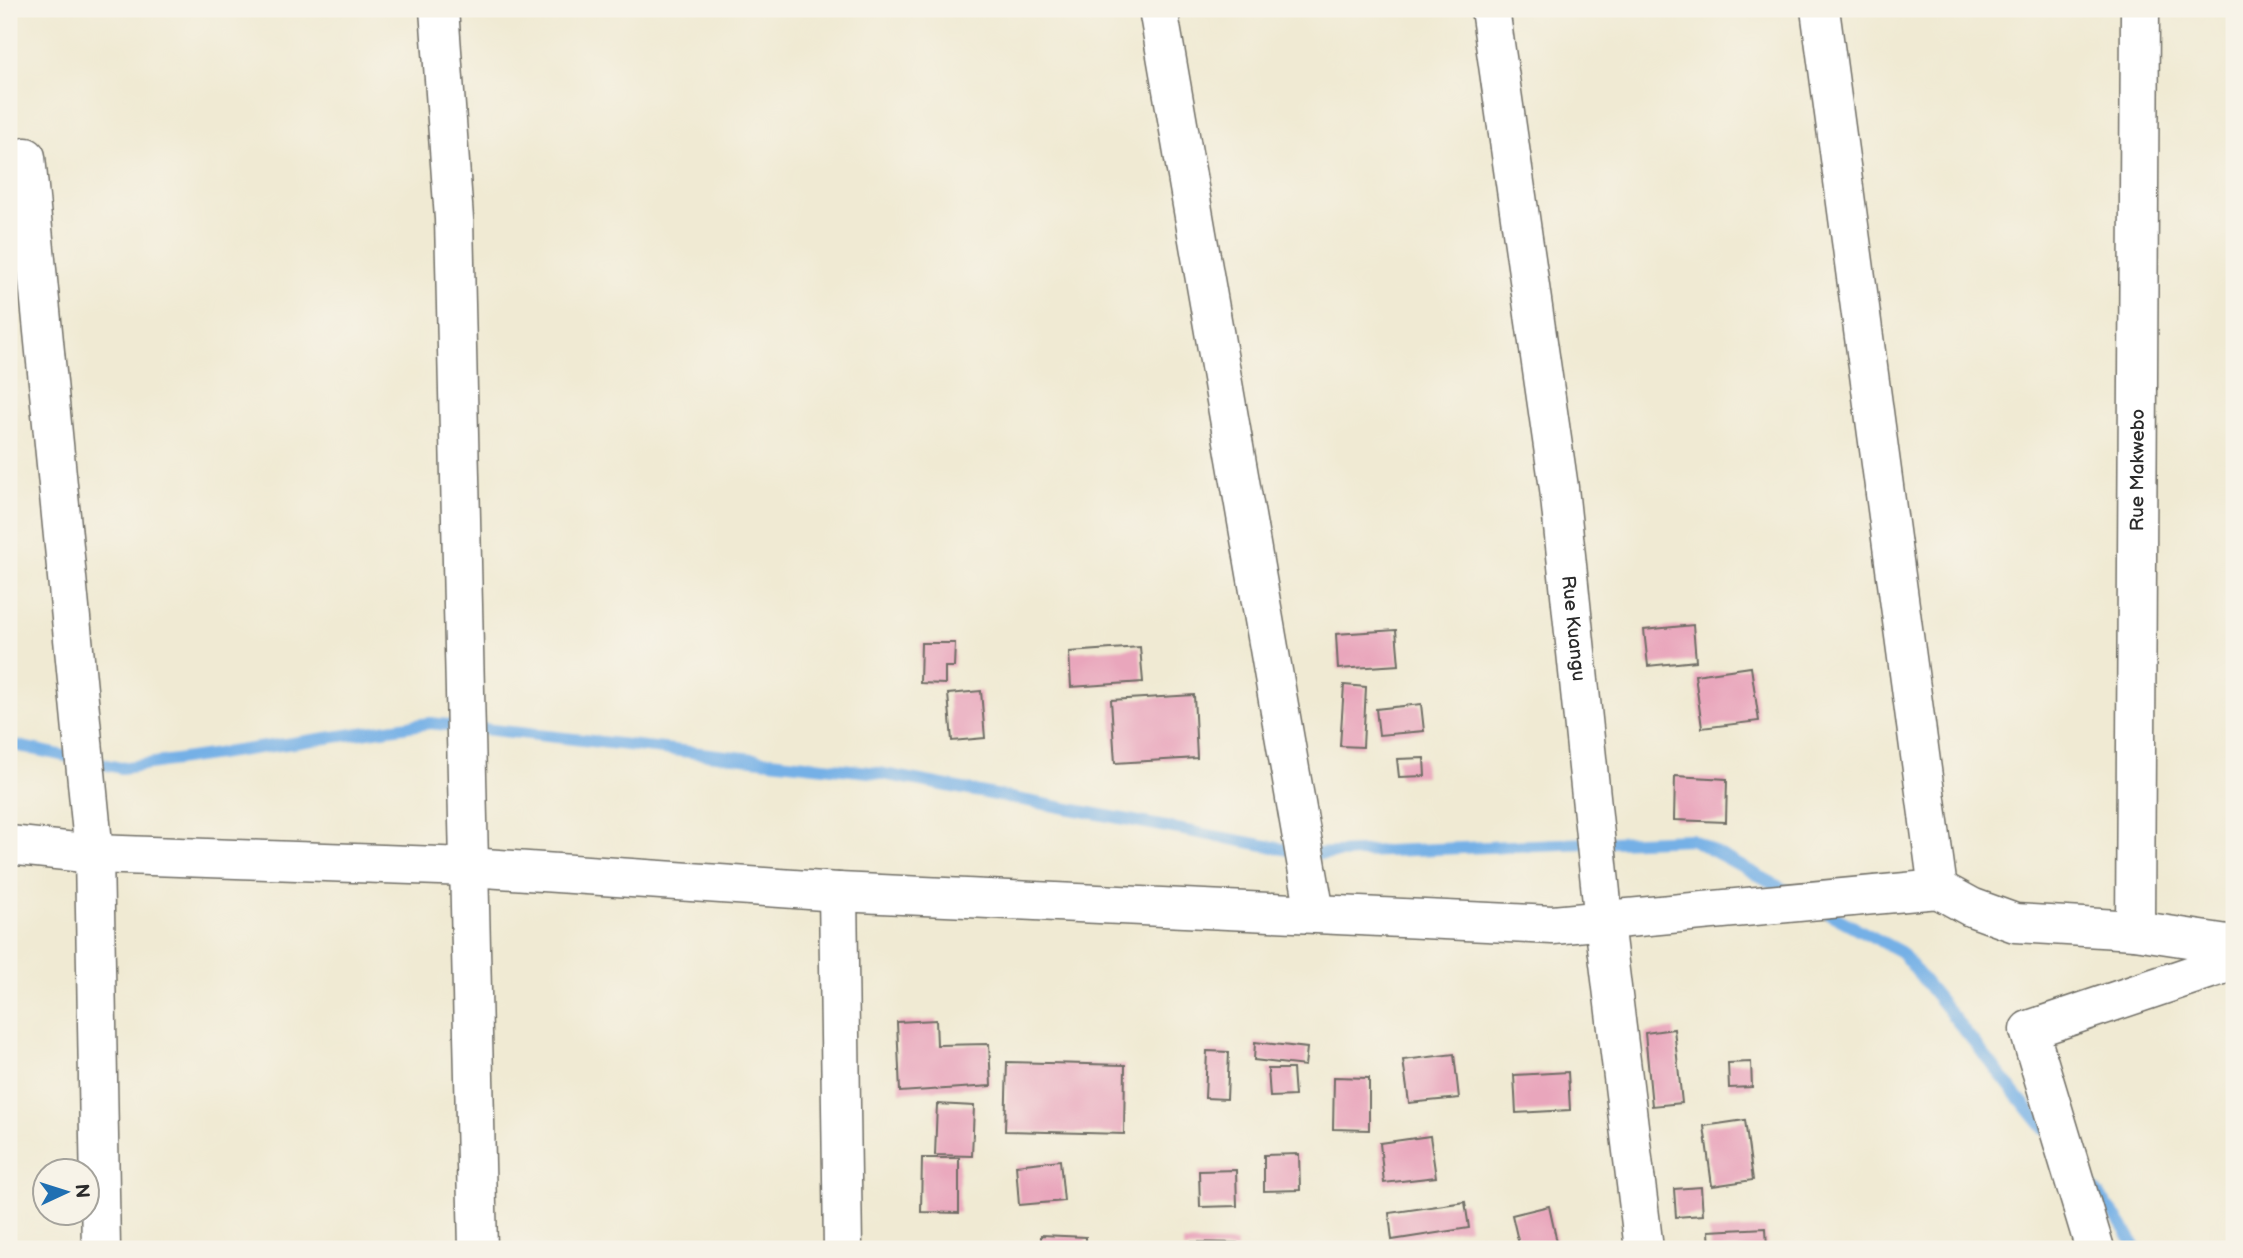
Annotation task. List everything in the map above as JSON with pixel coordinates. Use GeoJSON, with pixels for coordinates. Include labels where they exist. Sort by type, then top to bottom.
{"type":"FeatureCollection","features":[{"type":"Feature","properties":{"kind":"street"},"geometry":{"type":"LineString","coordinates":[[439,9],[454,219],[478,1249]]}},
{"type":"Feature","properties":{"kind":"street"},"geometry":{"type":"LineString","coordinates":[[1158,9],[1315,913]]}},
{"type":"Feature","properties":{"kind":"street","name":"Rue Kuangu"},"geometry":{"type":"LineString","coordinates":[[1490,9],[1559,488],[1604,922],[1644,1249]]}},
{"type":"Feature","properties":{"kind":"street"},"geometry":{"type":"LineString","coordinates":[[1820,9],[1938,889]]}},
{"type":"Feature","properties":{"kind":"street","name":"Rue Makwebo"},"geometry":{"type":"LineString","coordinates":[[2136,930],[2140,9]]}},
{"type":"Feature","properties":{"kind":"street"},"geometry":{"type":"LineString","coordinates":[[26,157],[94,854],[101,1249]]}},
{"type":"Feature","properties":{"kind":"street"},"geometry":{"type":"LineString","coordinates":[[9,845],[94,854],[469,867],[838,892],[1553,925],[1938,889],[1971,907],[2015,923],[2136,930],[2234,945]]}},
{"type":"Feature","properties":{"kind":"street"},"geometry":{"type":"LineString","coordinates":[[838,892],[843,1249]]}},
{"type":"Feature","properties":{"kind":"street"},"geometry":{"type":"LineString","coordinates":[[2095,1249],[2029,1030],[2234,961]]}},
{"type":"Feature","properties":{"kind":"building"},"geometry":{"type":"Polygon","coordinates":[[[1693,625],[1696,661],[1648,666],[1644,630],[1693,625]]]}},
{"type":"Feature","properties":{"kind":"building"},"geometry":{"type":"Polygon","coordinates":[[[1396,630],[1399,665],[1338,669],[1336,634],[1396,630]]]}},
{"type":"Feature","properties":{"kind":"building"},"geometry":{"type":"Polygon","coordinates":[[[921,643],[955,643],[954,667],[945,667],[945,684],[920,683],[921,643]]]}},
{"type":"Feature","properties":{"kind":"building"},"geometry":{"type":"Polygon","coordinates":[[[1140,647],[1143,682],[1071,687],[1069,652],[1140,647]]]}},
{"type":"Feature","properties":{"kind":"building"},"geometry":{"type":"Polygon","coordinates":[[[1751,667],[1759,721],[1702,728],[1695,675],[1751,667]]]}},
{"type":"Feature","properties":{"kind":"building"},"geometry":{"type":"Polygon","coordinates":[[[1344,685],[1366,687],[1363,747],[1340,746],[1344,685]]]}},
{"type":"Feature","properties":{"kind":"building"},"geometry":{"type":"Polygon","coordinates":[[[981,691],[985,738],[952,741],[948,694],[981,691]]]}},
{"type":"Feature","properties":{"kind":"building"},"geometry":{"type":"Polygon","coordinates":[[[1194,695],[1197,758],[1115,763],[1111,700],[1194,695]]]}},
{"type":"Feature","properties":{"kind":"building"},"geometry":{"type":"Polygon","coordinates":[[[1421,704],[1424,731],[1379,735],[1376,709],[1421,704]]]}},
{"type":"Feature","properties":{"kind":"building"},"geometry":{"type":"Polygon","coordinates":[[[1424,758],[1425,776],[1399,777],[1397,759],[1424,758]]]}},
{"type":"Feature","properties":{"kind":"building"},"geometry":{"type":"Polygon","coordinates":[[[1675,776],[1727,779],[1726,822],[1674,820],[1675,776]]]}},
{"type":"Feature","properties":{"kind":"building"},"geometry":{"type":"Polygon","coordinates":[[[936,1020],[937,1045],[989,1044],[991,1086],[900,1092],[897,1022],[936,1020]]]}},
{"type":"Feature","properties":{"kind":"building"},"geometry":{"type":"Polygon","coordinates":[[[1674,1029],[1682,1103],[1652,1106],[1645,1033],[1674,1029]]]}},
{"type":"Feature","properties":{"kind":"building"},"geometry":{"type":"Polygon","coordinates":[[[1255,1042],[1307,1048],[1305,1066],[1254,1060],[1255,1042]]]}},
{"type":"Feature","properties":{"kind":"building"},"geometry":{"type":"Polygon","coordinates":[[[1207,1051],[1229,1052],[1227,1099],[1205,1098],[1207,1051]]]}},
{"type":"Feature","properties":{"kind":"building"},"geometry":{"type":"Polygon","coordinates":[[[1454,1054],[1459,1098],[1409,1103],[1403,1060],[1454,1054]]]}},
{"type":"Feature","properties":{"kind":"building"},"geometry":{"type":"Polygon","coordinates":[[[1007,1062],[1125,1065],[1124,1134],[1005,1131],[1007,1062]]]}},
{"type":"Feature","properties":{"kind":"building"},"geometry":{"type":"Polygon","coordinates":[[[1751,1062],[1752,1087],[1729,1088],[1728,1063],[1751,1062]]]}},
{"type":"Feature","properties":{"kind":"building"},"geometry":{"type":"Polygon","coordinates":[[[1268,1069],[1293,1069],[1295,1096],[1270,1097],[1268,1069]]]}},
{"type":"Feature","properties":{"kind":"building"},"geometry":{"type":"Polygon","coordinates":[[[1568,1072],[1570,1110],[1516,1113],[1514,1075],[1568,1072]]]}},
{"type":"Feature","properties":{"kind":"building"},"geometry":{"type":"Polygon","coordinates":[[[1334,1077],[1369,1078],[1369,1130],[1333,1129],[1334,1077]]]}},
{"type":"Feature","properties":{"kind":"building"},"geometry":{"type":"Polygon","coordinates":[[[937,1104],[974,1106],[972,1156],[935,1155],[937,1104]]]}},
{"type":"Feature","properties":{"kind":"building"},"geometry":{"type":"Polygon","coordinates":[[[1745,1120],[1753,1180],[1712,1186],[1704,1126],[1745,1120]]]}},
{"type":"Feature","properties":{"kind":"building"},"geometry":{"type":"Polygon","coordinates":[[[1430,1136],[1436,1177],[1384,1183],[1380,1143],[1430,1136]]]}},
{"type":"Feature","properties":{"kind":"building"},"geometry":{"type":"Polygon","coordinates":[[[1299,1154],[1300,1190],[1264,1191],[1264,1155],[1299,1154]]]}},
{"type":"Feature","properties":{"kind":"building"},"geometry":{"type":"Polygon","coordinates":[[[922,1158],[959,1158],[959,1213],[921,1212],[922,1158]]]}},
{"type":"Feature","properties":{"kind":"building"},"geometry":{"type":"Polygon","coordinates":[[[1060,1160],[1064,1201],[1019,1205],[1016,1165],[1060,1160]]]}},
{"type":"Feature","properties":{"kind":"building"},"geometry":{"type":"Polygon","coordinates":[[[1236,1170],[1237,1206],[1200,1207],[1199,1171],[1236,1170]]]}},
{"type":"Feature","properties":{"kind":"building"},"geometry":{"type":"Polygon","coordinates":[[[1701,1187],[1703,1215],[1676,1217],[1674,1189],[1701,1187]]]}},
{"type":"Feature","properties":{"kind":"building"},"geometry":{"type":"Polygon","coordinates":[[[1465,1202],[1469,1228],[1392,1240],[1389,1213],[1465,1202]]]}},
{"type":"Feature","properties":{"kind":"building"},"geometry":{"type":"Polygon","coordinates":[[[1549,1206],[1558,1247],[1520,1249],[1512,1215],[1549,1206]]]}},
{"type":"Feature","properties":{"kind":"building"},"geometry":{"type":"Polygon","coordinates":[[[1766,1228],[1767,1249],[1710,1249],[1709,1231],[1766,1228]]]}},
{"type":"Feature","properties":{"kind":"building"},"geometry":{"type":"Polygon","coordinates":[[[1041,1235],[1086,1237],[1086,1249],[1041,1249],[1041,1235]]]}},
{"type":"Feature","properties":{"kind":"building"},"geometry":{"type":"Polygon","coordinates":[[[1183,1242],[1237,1243],[1237,1249],[1183,1249],[1183,1242]]]}},
{"type":"Feature","properties":{"kind":"building"},"geometry":{"type":"Polygon","coordinates":[[[1487,1242],[1488,1249],[1454,1249],[1454,1248],[1487,1242]]]}},
{"type":"Feature","properties":{"kind":"waterway"},"geometry":{"type":"LineString","coordinates":[[9,744],[121,768],[430,723],[878,773],[1311,854],[1691,839],[1791,893]]}},
{"type":"Feature","properties":{"kind":"waterway"},"geometry":{"type":"LineString","coordinates":[[1822,910],[1901,952],[2045,1130]]}},
{"type":"Feature","properties":{"kind":"waterway"},"geometry":{"type":"LineString","coordinates":[[2090,1184],[2116,1216],[2137,1249]]}}]}
